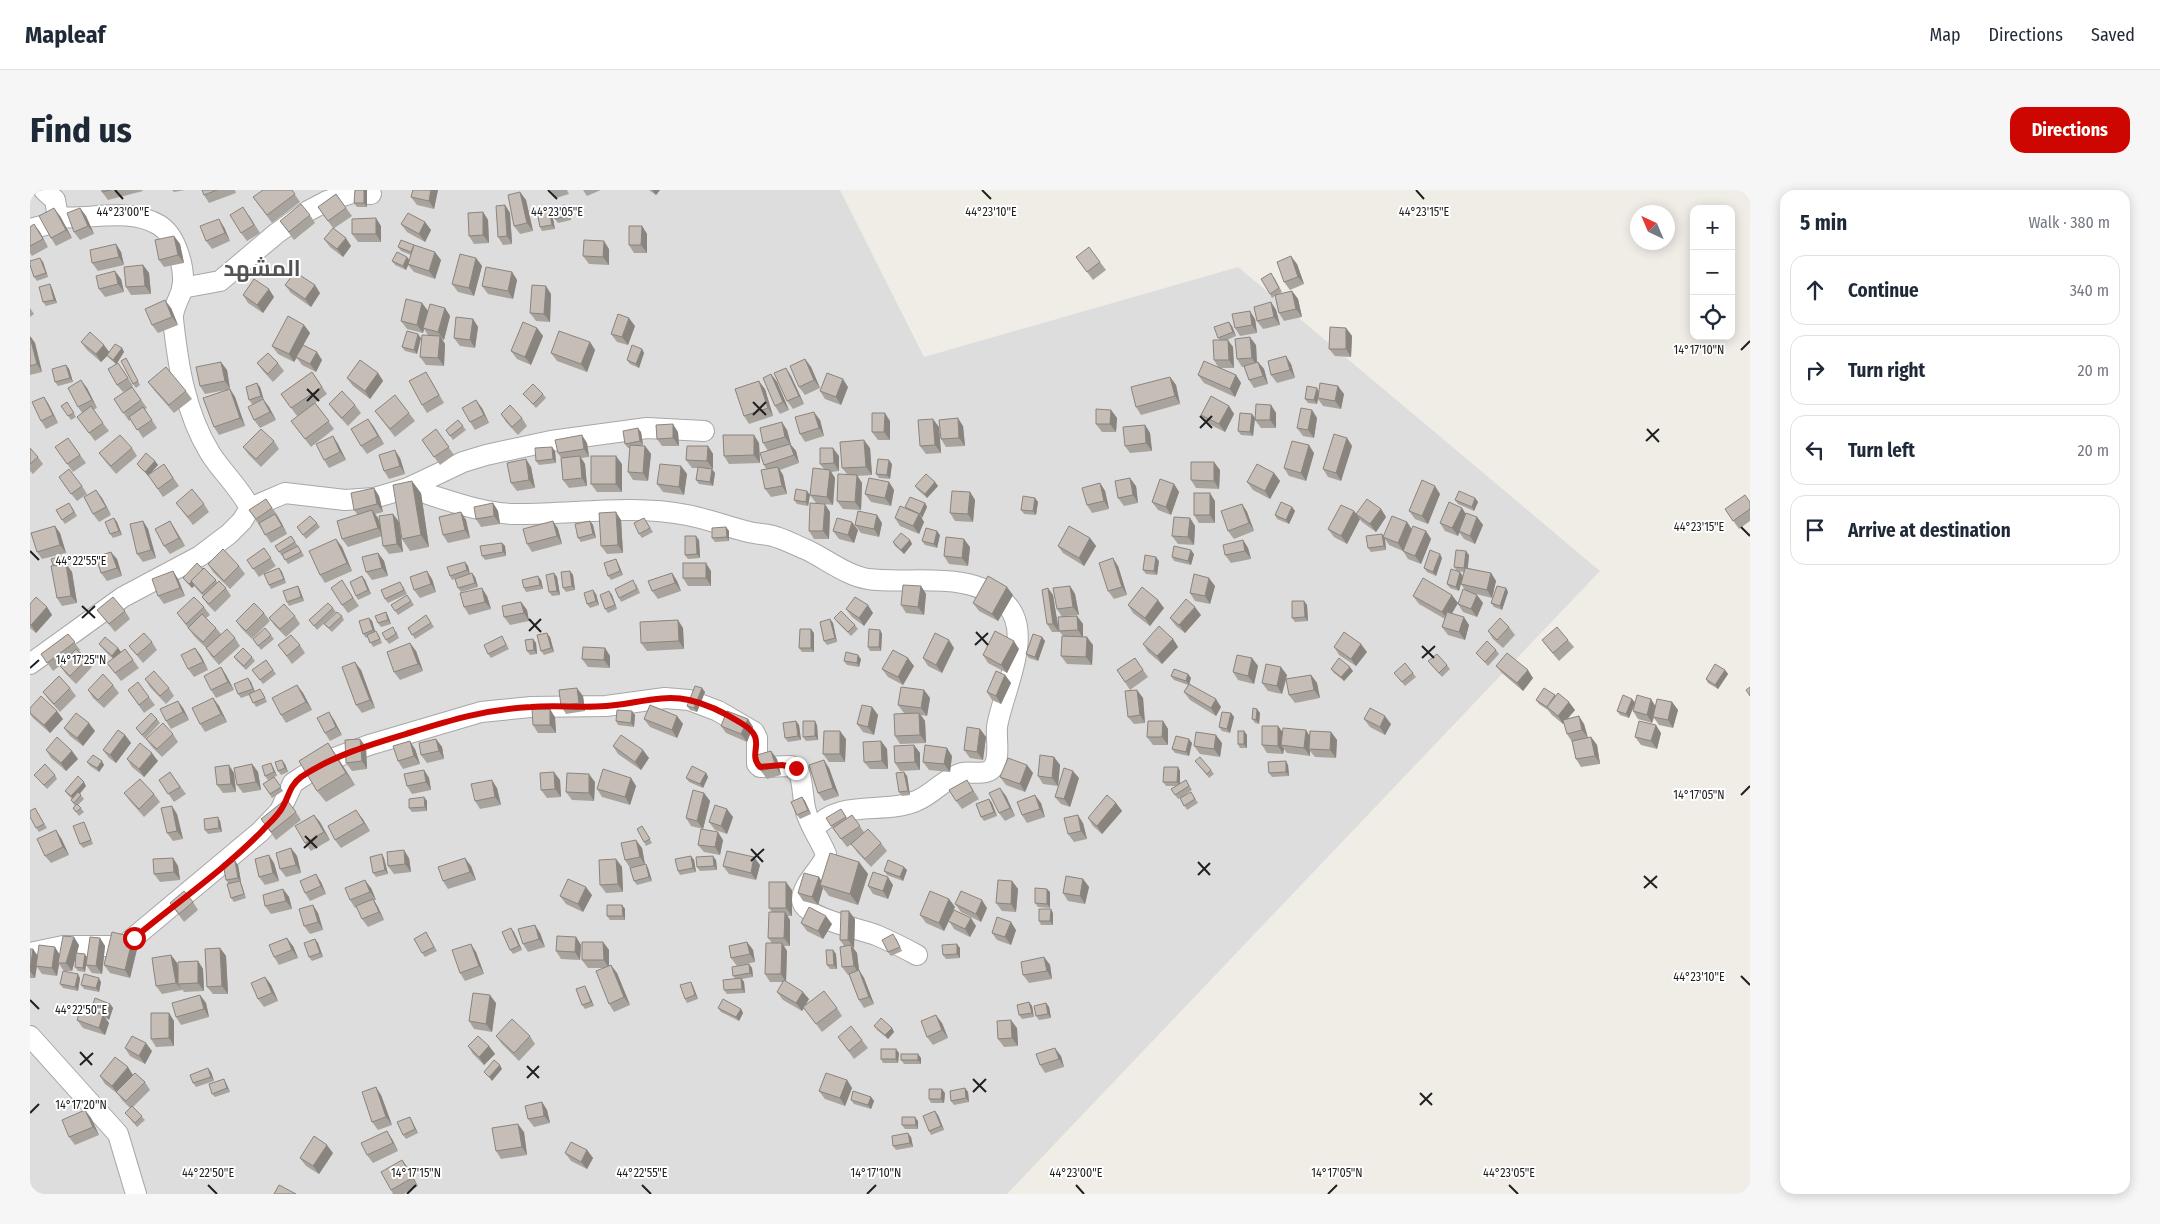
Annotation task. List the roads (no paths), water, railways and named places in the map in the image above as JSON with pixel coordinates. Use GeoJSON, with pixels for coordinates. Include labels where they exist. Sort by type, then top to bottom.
{"type":"FeatureCollection","features":[{"type":"Feature","properties":{"kind":"street"},"geometry":{"type":"LineString","coordinates":[[44,190],[55,200],[58,216]]}},
{"type":"Feature","properties":{"kind":"street"},"geometry":{"type":"LineString","coordinates":[[182,288],[220,281],[277,233],[308,211],[327,201],[352,194],[371,194]]}},
{"type":"Feature","properties":{"kind":"street"},"geometry":{"type":"LineString","coordinates":[[30,229],[49,224],[58,216],[78,218],[132,216],[159,225],[168,235],[178,251],[182,288],[172,316],[186,398],[192,419],[211,455],[244,496],[250,508]]}},
{"type":"Feature","properties":{"kind":"street"},"geometry":{"type":"LineString","coordinates":[[30,664],[124,598],[200,556],[229,534],[242,521],[250,508],[285,493],[345,500],[374,498],[408,488],[463,462],[550,441],[647,428],[704,430]]}},
{"type":"Feature","properties":{"kind":"street"},"geometry":{"type":"LineString","coordinates":[[408,488],[476,509],[512,514],[640,510],[685,514],[749,532],[772,536],[808,550],[840,568],[866,579],[949,580],[978,587],[1001,600],[1008,606],[1014,620],[1018,639],[998,725],[995,765],[990,771],[980,773],[965,772],[955,776],[915,802],[888,808],[855,808],[840,812],[814,829]]}},
{"type":"Feature","properties":{"kind":"street"},"geometry":{"type":"LineString","coordinates":[[30,953],[63,946],[112,946],[126,944],[260,832],[280,811],[293,783],[329,760],[369,745],[481,712],[531,706],[606,706],[665,698],[689,700],[718,710],[742,723],[754,732],[757,738],[756,755],[757,764],[760,767],[782,765],[796,768],[801,777],[806,814],[814,829],[814,835],[826,854],[805,889],[802,900],[806,908],[831,921],[876,934],[917,956]]}},
{"type":"Feature","properties":{"kind":"street"},"geometry":{"type":"LineString","coordinates":[[30,1036],[118,1134],[136,1194]]}},
{"type":"Feature","properties":{"kind":"district","name":"المشهد"},"geometry":{"type":"Point","coordinates":[262,268]}}]}
